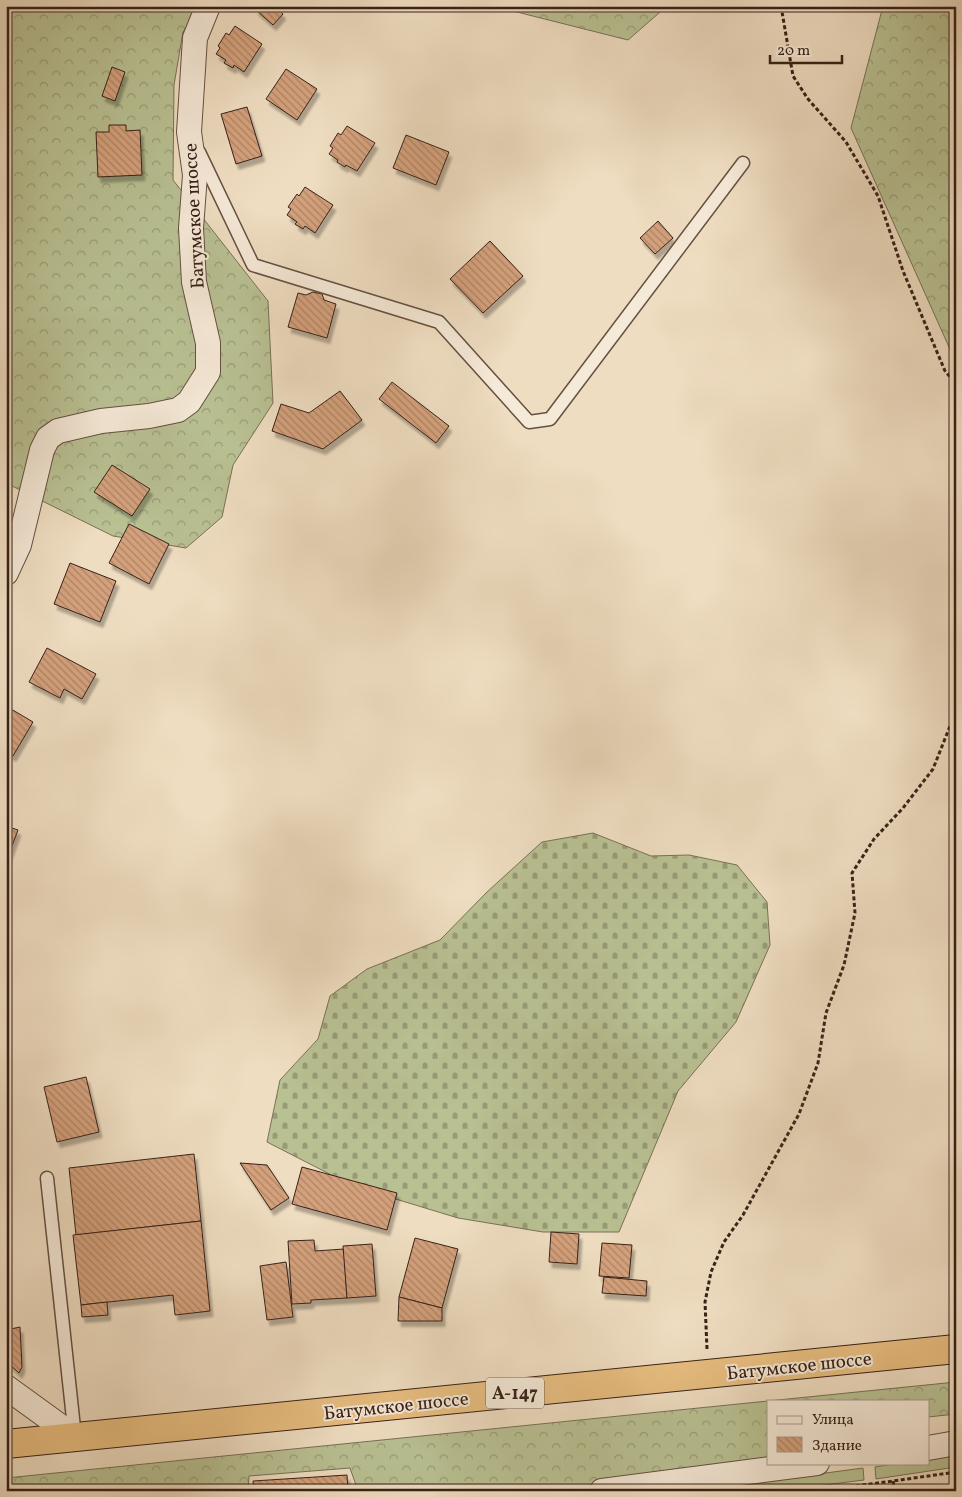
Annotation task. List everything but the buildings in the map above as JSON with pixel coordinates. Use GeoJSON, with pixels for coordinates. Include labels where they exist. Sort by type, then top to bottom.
{"type":"FeatureCollection","features":[{"type":"Feature","properties":{"kind":"highway","name":"Батумское шоссе"},"geometry":{"type":"LineString","coordinates":[[6,1444],[956,1349]]}},
{"type":"Feature","properties":{"kind":"street","name":"Батумское шоссе"},"geometry":{"type":"LineString","coordinates":[[6,573],[19,545],[42,450],[48,438],[58,431],[83,425],[178,410],[189,402],[208,372],[208,343],[194,282],[192,228],[195,176],[189,132],[195,38],[208,6]]}},
{"type":"Feature","properties":{"kind":"street"},"geometry":{"type":"LineString","coordinates":[[6,1387],[75,1437]]}},
{"type":"Feature","properties":{"kind":"street"},"geometry":{"type":"LineString","coordinates":[[930,1448],[956,1443]]}},
{"type":"Feature","properties":{"kind":"street"},"geometry":{"type":"LineString","coordinates":[[602,1491],[808,1464]]}},
{"type":"Feature","properties":{"kind":"lane"},"geometry":{"type":"LineString","coordinates":[[189,132],[253,265],[439,322],[529,422],[550,418],[743,162]]}},
{"type":"Feature","properties":{"kind":"lane"},"geometry":{"type":"LineString","coordinates":[[47,1178],[75,1437]]}},
{"type":"Feature","properties":{"kind":"path"},"geometry":{"type":"LineString","coordinates":[[781,6],[793,76],[808,99],[846,142],[878,196],[903,271],[946,371],[956,384]]}},
{"type":"Feature","properties":{"kind":"path"},"geometry":{"type":"LineString","coordinates":[[708,1374],[705,1302],[711,1272],[724,1242],[743,1215],[799,1114],[818,1063],[826,1013],[844,965],[855,913],[852,873],[874,839],[903,808],[933,769],[956,711]]}},
{"type":"Feature","properties":{"kind":"path"},"geometry":{"type":"LineString","coordinates":[[817,1491],[956,1472]]}},
{"type":"Feature","properties":{"kind":"path"},"geometry":{"type":"LineString","coordinates":[[893,1482],[894,1491]]}},
{"type":"Feature","properties":{"kind":"green space"},"geometry":{"type":"Polygon","coordinates":[[[6,6],[201,6],[183,32],[174,85],[173,180],[268,301],[273,403],[233,465],[222,517],[186,548],[113,536],[6,483],[6,6]]]}},
{"type":"Feature","properties":{"kind":"green space"},"geometry":{"type":"Polygon","coordinates":[[[502,6],[667,6],[628,40],[505,9],[502,6]]]}},
{"type":"Feature","properties":{"kind":"green space"},"geometry":{"type":"Polygon","coordinates":[[[883,6],[956,6],[956,365],[851,128],[883,6]]]}},
{"type":"Feature","properties":{"kind":"green space"},"geometry":{"type":"Polygon","coordinates":[[[593,833],[651,856],[689,855],[737,865],[767,902],[770,945],[736,1022],[678,1091],[619,1232],[543,1232],[458,1218],[353,1186],[267,1142],[280,1080],[318,1039],[330,996],[367,969],[440,940],[487,892],[542,842],[593,833]]]}},
{"type":"Feature","properties":{"kind":"green space"},"geometry":{"type":"Polygon","coordinates":[[[956,1382],[956,1414],[930,1417],[930,1400],[778,1400],[956,1382]]]}},
{"type":"Feature","properties":{"kind":"green space"},"geometry":{"type":"Polygon","coordinates":[[[767,1401],[767,1462],[544,1491],[358,1491],[350,1468],[249,1476],[248,1491],[6,1491],[6,1478],[767,1401]]]}},
{"type":"Feature","properties":{"kind":"green space"},"geometry":{"type":"Polygon","coordinates":[[[956,1455],[956,1467],[876,1479],[875,1467],[893,1464],[930,1464],[930,1459],[956,1455]]]}},
{"type":"Feature","properties":{"kind":"green space"},"geometry":{"type":"Polygon","coordinates":[[[863,1468],[864,1480],[777,1491],[692,1491],[863,1468]]]}}]}
